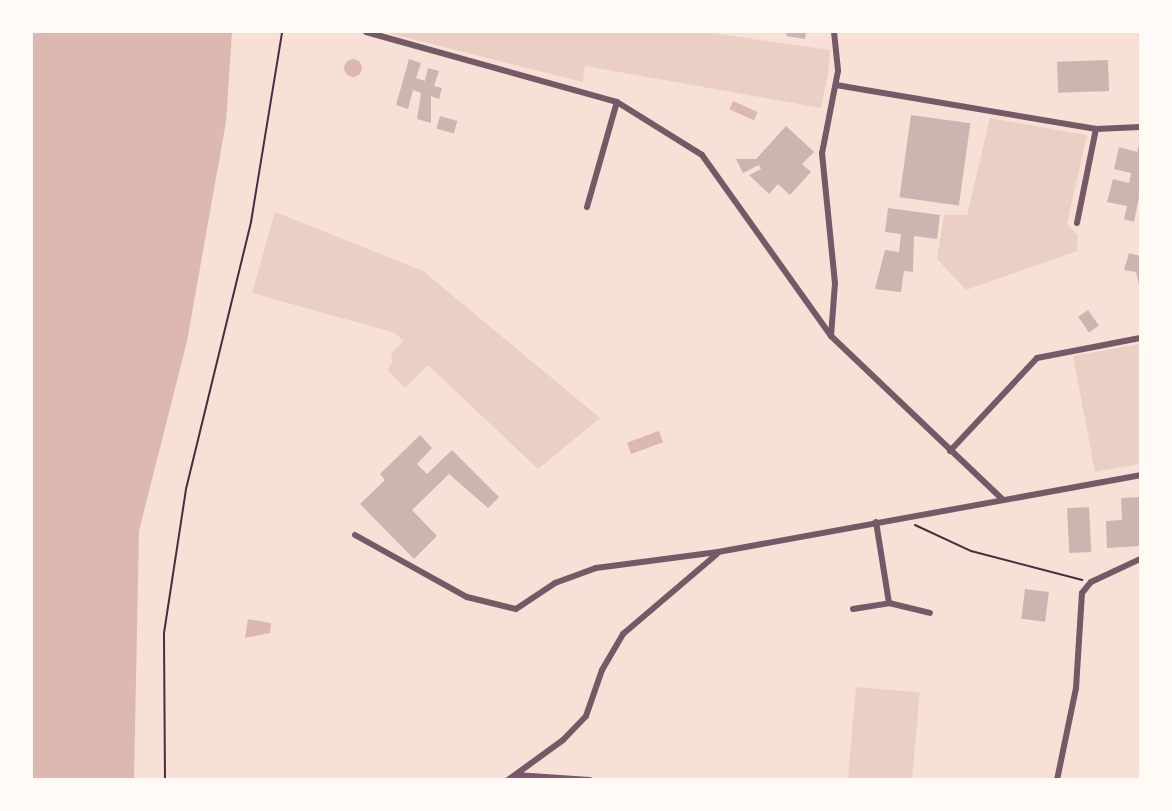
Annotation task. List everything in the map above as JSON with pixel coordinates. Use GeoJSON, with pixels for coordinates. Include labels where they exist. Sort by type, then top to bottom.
{"type":"FeatureCollection","features":[{"type":"Feature","properties":{"kind":"street"},"geometry":{"type":"LineString","coordinates":[[366,32],[617,102],[702,155],[831,336],[1002,499]]}},
{"type":"Feature","properties":{"kind":"street"},"geometry":{"type":"LineString","coordinates":[[831,336],[835,283],[822,153],[836,85],[834,32]]}},
{"type":"Feature","properties":{"kind":"street"},"geometry":{"type":"LineString","coordinates":[[836,85],[1096,129],[1140,127]]}},
{"type":"Feature","properties":{"kind":"street"},"geometry":{"type":"LineString","coordinates":[[587,207],[617,102]]}},
{"type":"Feature","properties":{"kind":"street"},"geometry":{"type":"LineString","coordinates":[[1077,223],[1096,129]]}},
{"type":"Feature","properties":{"kind":"street"},"geometry":{"type":"LineString","coordinates":[[950,451],[1037,358],[1140,338]]}},
{"type":"Feature","properties":{"kind":"street"},"geometry":{"type":"LineString","coordinates":[[355,535],[467,597],[516,609],[555,583],[596,568],[718,552],[1140,475]]}},
{"type":"Feature","properties":{"kind":"street"},"geometry":{"type":"LineString","coordinates":[[876,522],[889,603]]}},
{"type":"Feature","properties":{"kind":"street"},"geometry":{"type":"LineString","coordinates":[[508,780],[586,716],[602,670],[623,634],[718,552]]}},
{"type":"Feature","properties":{"kind":"street"},"geometry":{"type":"LineString","coordinates":[[1057,780],[1076,688],[1082,593],[1091,582],[1140,559]]}},
{"type":"Feature","properties":{"kind":"street"},"geometry":{"type":"LineString","coordinates":[[853,609],[889,603],[930,613]]}},
{"type":"Feature","properties":{"kind":"street"},"geometry":{"type":"LineString","coordinates":[[515,775],[590,780]]}},
{"type":"Feature","properties":{"kind":"path"},"geometry":{"type":"LineString","coordinates":[[165,780],[164,633],[186,489],[251,222],[282,32]]}},
{"type":"Feature","properties":{"kind":"path"},"geometry":{"type":"LineString","coordinates":[[909,516],[912,524],[971,551],[1091,582]]}},
{"type":"Feature","properties":{"kind":"shaded area"},"geometry":{"type":"Polygon","coordinates":[[[32,32],[232,32],[226,122],[187,341],[139,531],[134,779],[32,779],[32,32]]]}},
{"type":"Feature","properties":{"kind":"shaded area"},"geometry":{"type":"Polygon","coordinates":[[[384,32],[706,32],[830,50],[829,68],[821,108],[585,66],[583,82],[384,32]]]}},
{"type":"Feature","properties":{"kind":"shaded area"},"geometry":{"type":"Polygon","coordinates":[[[353,59],[361,64],[362,68],[357,76],[353,77],[345,72],[344,68],[349,60],[353,59]]]}},
{"type":"Feature","properties":{"kind":"shaded area"},"geometry":{"type":"Polygon","coordinates":[[[733,101],[758,112],[754,120],[729,109],[733,101]]]}},
{"type":"Feature","properties":{"kind":"shaded area"},"geometry":{"type":"Polygon","coordinates":[[[990,118],[1087,135],[1067,224],[1078,235],[1077,251],[966,290],[937,259],[944,215],[967,215],[990,118]]]}},
{"type":"Feature","properties":{"kind":"shaded area"},"geometry":{"type":"Polygon","coordinates":[[[275,212],[423,271],[600,418],[538,469],[428,365],[405,388],[387,370],[393,362],[391,354],[403,341],[395,333],[252,293],[275,212]]]}},
{"type":"Feature","properties":{"kind":"shaded area"},"geometry":{"type":"Polygon","coordinates":[[[1140,344],[1140,464],[1095,472],[1073,356],[1140,344]]]}},
{"type":"Feature","properties":{"kind":"shaded area"},"geometry":{"type":"Polygon","coordinates":[[[659,431],[663,442],[631,454],[627,443],[659,431]]]}},
{"type":"Feature","properties":{"kind":"shaded area"},"geometry":{"type":"Polygon","coordinates":[[[248,619],[271,623],[270,633],[245,638],[248,619]]]}},
{"type":"Feature","properties":{"kind":"shaded area"},"geometry":{"type":"Polygon","coordinates":[[[856,687],[920,693],[912,780],[848,779],[856,687]]]}},
{"type":"Feature","properties":{"kind":"building"},"geometry":{"type":"Polygon","coordinates":[[[787,32],[806,32],[805,39],[786,36],[787,32]]]}},
{"type":"Feature","properties":{"kind":"building"},"geometry":{"type":"Polygon","coordinates":[[[409,59],[421,63],[416,78],[425,81],[428,68],[439,71],[434,86],[442,88],[439,99],[431,96],[431,123],[417,119],[421,93],[413,90],[408,109],[396,105],[409,59]]]}},
{"type":"Feature","properties":{"kind":"building"},"geometry":{"type":"Polygon","coordinates":[[[1108,60],[1109,91],[1058,93],[1057,62],[1108,60]]]}},
{"type":"Feature","properties":{"kind":"building"},"geometry":{"type":"Polygon","coordinates":[[[911,115],[970,123],[959,206],[899,197],[911,115]]]}},
{"type":"Feature","properties":{"kind":"building"},"geometry":{"type":"Polygon","coordinates":[[[440,116],[457,121],[454,133],[436,128],[440,116]]]}},
{"type":"Feature","properties":{"kind":"building"},"geometry":{"type":"Polygon","coordinates":[[[786,126],[814,152],[802,164],[811,172],[790,195],[778,184],[769,194],[749,175],[761,169],[759,165],[743,173],[736,159],[756,159],[786,126]]]}},
{"type":"Feature","properties":{"kind":"building"},"geometry":{"type":"Polygon","coordinates":[[[1140,141],[1140,192],[1134,222],[1124,219],[1127,206],[1107,202],[1113,179],[1129,183],[1131,173],[1114,169],[1119,147],[1137,152],[1140,141]]]}},
{"type":"Feature","properties":{"kind":"building"},"geometry":{"type":"Polygon","coordinates":[[[888,208],[940,215],[937,239],[914,236],[913,272],[904,271],[901,292],[875,289],[885,250],[899,252],[901,234],[885,232],[888,208]]]}},
{"type":"Feature","properties":{"kind":"building"},"geometry":{"type":"Polygon","coordinates":[[[1129,253],[1140,256],[1140,289],[1136,272],[1124,270],[1129,253]]]}},
{"type":"Feature","properties":{"kind":"building"},"geometry":{"type":"Polygon","coordinates":[[[1088,310],[1099,326],[1089,332],[1078,317],[1088,310]]]}},
{"type":"Feature","properties":{"kind":"building"},"geometry":{"type":"Polygon","coordinates":[[[420,435],[432,448],[417,464],[427,474],[452,450],[499,497],[488,508],[449,474],[412,510],[437,536],[414,559],[360,504],[385,480],[380,474],[420,435]]]}},
{"type":"Feature","properties":{"kind":"building"},"geometry":{"type":"Polygon","coordinates":[[[1140,497],[1140,546],[1107,548],[1106,521],[1122,520],[1121,498],[1140,497]]]}},
{"type":"Feature","properties":{"kind":"building"},"geometry":{"type":"Polygon","coordinates":[[[1089,507],[1091,552],[1069,553],[1067,508],[1089,507]]]}},
{"type":"Feature","properties":{"kind":"building"},"geometry":{"type":"Polygon","coordinates":[[[1025,589],[1049,592],[1045,622],[1021,619],[1025,589]]]}}]}
